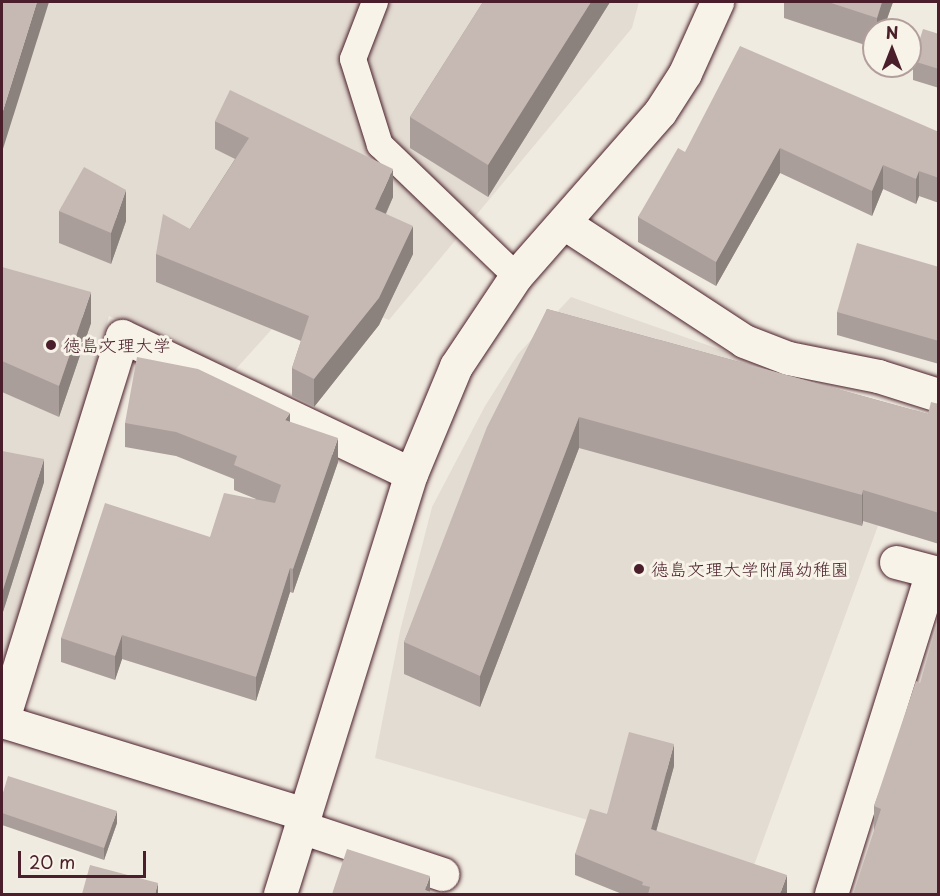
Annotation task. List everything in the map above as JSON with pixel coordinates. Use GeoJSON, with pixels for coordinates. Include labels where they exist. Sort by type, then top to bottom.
{"type":"FeatureCollection","features":[{"type":"Feature","properties":{"kind":"street"},"geometry":{"type":"LineString","coordinates":[[280,894],[411,474],[456,366],[516,276],[660,112],[685,73],[717,2]]}},
{"type":"Feature","properties":{"kind":"street"},"geometry":{"type":"LineString","coordinates":[[564,224],[744,341],[788,358],[878,376],[939,395]]}},
{"type":"Feature","properties":{"kind":"street"},"geometry":{"type":"LineString","coordinates":[[411,474],[122,336],[2,722],[303,820],[442,874]]}},
{"type":"Feature","properties":{"kind":"street"},"geometry":{"type":"LineString","coordinates":[[831,894],[935,573],[896,562]]}},
{"type":"Feature","properties":{"kind":"lane"},"geometry":{"type":"LineString","coordinates":[[375,2],[353,59],[380,145],[516,276]]}},
{"type":"Feature","properties":{"kind":"shaded area","name":"徳島文理大学"},"geometry":{"type":"Polygon","coordinates":[[[2,2],[639,2],[632,28],[389,320],[310,287],[235,370],[109,316],[12,662],[2,659],[2,2]]]}},
{"type":"Feature","properties":{"kind":"shaded area","name":"徳島文理大学附属幼稚園"},"geometry":{"type":"Polygon","coordinates":[[[571,297],[917,419],[753,868],[375,758],[400,631],[432,507],[485,406],[518,354],[571,297]]]}},
{"type":"Feature","properties":{"kind":"building"},"geometry":{"type":"Polygon","coordinates":[[[2,2],[37,2],[2,114],[2,2]]]}},
{"type":"Feature","properties":{"kind":"building"},"geometry":{"type":"Polygon","coordinates":[[[483,2],[591,2],[488,165],[410,117],[483,2]]]}},
{"type":"Feature","properties":{"kind":"building"},"geometry":{"type":"Polygon","coordinates":[[[828,2],[882,2],[877,18],[828,2]]]}},
{"type":"Feature","properties":{"kind":"building"},"geometry":{"type":"Polygon","coordinates":[[[923,29],[939,34],[939,69],[922,64],[923,29]]]}},
{"type":"Feature","properties":{"kind":"building"},"geometry":{"type":"Polygon","coordinates":[[[740,46],[939,132],[939,178],[919,171],[916,179],[883,165],[872,191],[780,148],[716,262],[638,217],[678,148],[685,152],[740,46]]]}},
{"type":"Feature","properties":{"kind":"building"},"geometry":{"type":"Polygon","coordinates":[[[230,90],[393,169],[375,209],[413,226],[379,298],[314,379],[292,368],[309,316],[156,254],[163,214],[190,229],[249,138],[215,121],[230,90]]]}},
{"type":"Feature","properties":{"kind":"building"},"geometry":{"type":"Polygon","coordinates":[[[84,167],[126,190],[111,233],[59,211],[84,167]]]}},
{"type":"Feature","properties":{"kind":"building"},"geometry":{"type":"Polygon","coordinates":[[[857,243],[939,267],[939,341],[837,312],[857,243]]]}},
{"type":"Feature","properties":{"kind":"building"},"geometry":{"type":"Polygon","coordinates":[[[2,267],[91,292],[59,386],[2,361],[2,267]]]}},
{"type":"Feature","properties":{"kind":"building"},"geometry":{"type":"Polygon","coordinates":[[[547,309],[928,414],[931,402],[939,404],[939,513],[863,490],[862,495],[579,417],[480,676],[404,642],[487,427],[547,309]]]}},
{"type":"Feature","properties":{"kind":"building"},"geometry":{"type":"Polygon","coordinates":[[[137,357],[198,369],[290,413],[285,420],[338,438],[293,569],[290,568],[256,677],[122,635],[115,656],[61,638],[105,503],[210,537],[224,493],[275,503],[281,485],[234,465],[237,456],[176,432],[125,423],[137,357]]]}},
{"type":"Feature","properties":{"kind":"building"},"geometry":{"type":"Polygon","coordinates":[[[2,451],[44,459],[2,593],[2,451]]]}},
{"type":"Feature","properties":{"kind":"building"},"geometry":{"type":"Polygon","coordinates":[[[939,616],[939,894],[853,894],[881,809],[874,806],[916,681],[920,683],[939,616]]]}},
{"type":"Feature","properties":{"kind":"building"},"geometry":{"type":"Polygon","coordinates":[[[629,732],[674,744],[651,829],[787,875],[780,894],[648,894],[650,887],[642,885],[643,882],[575,854],[590,809],[607,814],[629,732]]]}},
{"type":"Feature","properties":{"kind":"building"},"geometry":{"type":"Polygon","coordinates":[[[8,776],[117,811],[104,848],[2,813],[2,796],[8,776]]]}},
{"type":"Feature","properties":{"kind":"building"},"geometry":{"type":"Polygon","coordinates":[[[347,849],[430,876],[425,890],[438,894],[332,894],[347,849]]]}},
{"type":"Feature","properties":{"kind":"building"},"geometry":{"type":"Polygon","coordinates":[[[90,865],[158,883],[155,894],[82,894],[90,865]]]}},
{"type":"Feature","properties":{"kind":"place","name":"徳島文理大学"},"geometry":{"type":"Point","coordinates":[51,345]}},
{"type":"Feature","properties":{"kind":"place","name":"徳島文理大学附属幼稚園"},"geometry":{"type":"Point","coordinates":[639,569]}}]}
